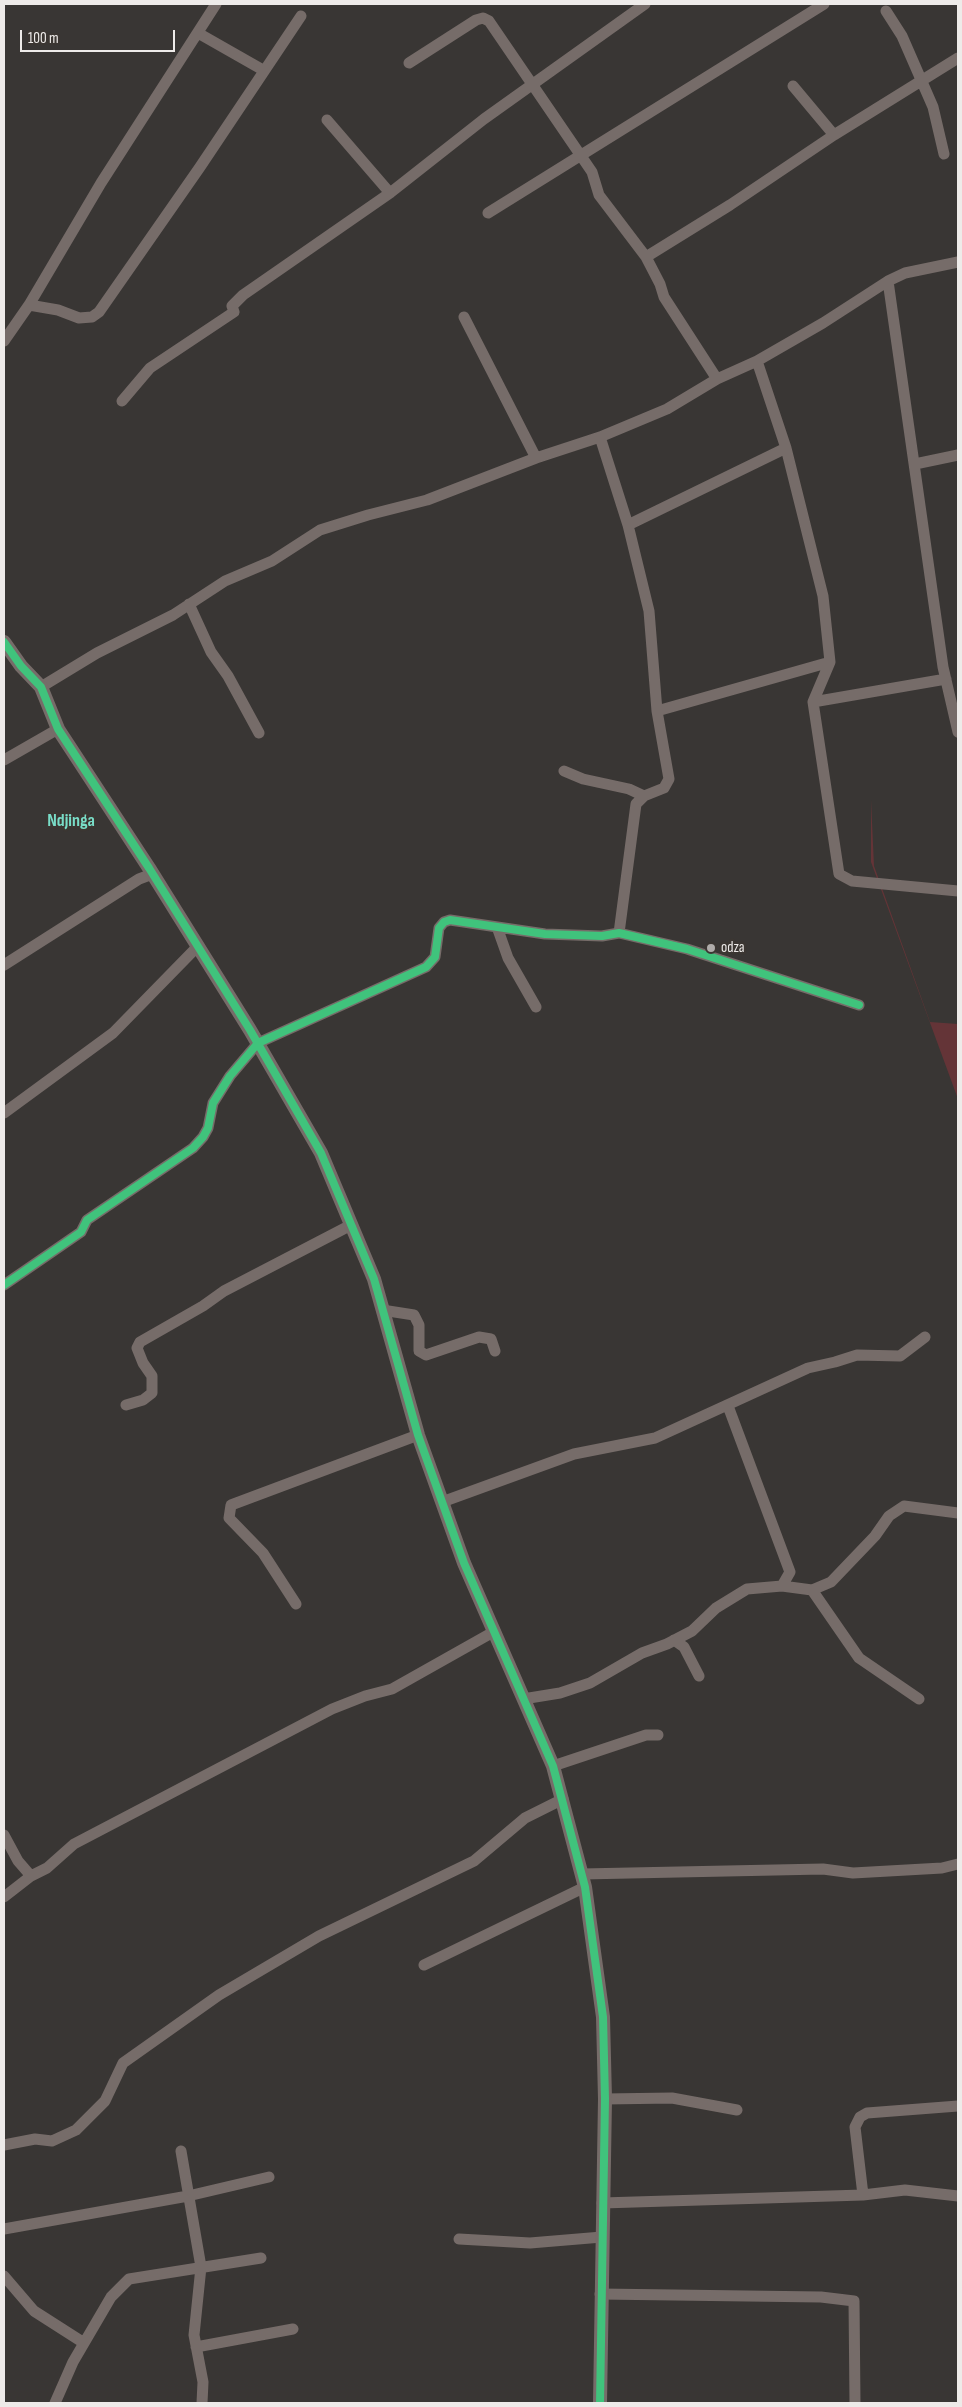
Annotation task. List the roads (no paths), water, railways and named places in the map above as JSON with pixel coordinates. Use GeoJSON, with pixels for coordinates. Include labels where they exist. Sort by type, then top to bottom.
{"type":"FeatureCollection","features":[{"type":"Feature","properties":{"kind":"street"},"geometry":{"type":"LineString","coordinates":[[4,341],[29,305],[101,183],[216,4]]}},
{"type":"Feature","properties":{"kind":"street"},"geometry":{"type":"LineString","coordinates":[[122,401],[150,368],[234,312],[232,306],[243,295],[390,193],[412,173],[646,4]]}},
{"type":"Feature","properties":{"kind":"street"},"geometry":{"type":"LineString","coordinates":[[488,213],[580,154],[824,4]]}},
{"type":"Feature","properties":{"kind":"street"},"geometry":{"type":"LineString","coordinates":[[886,12],[902,36],[933,107],[944,154]]}},
{"type":"Feature","properties":{"kind":"street"},"geometry":{"type":"LineString","coordinates":[[29,305],[58,310],[79,318],[92,317],[99,312],[301,16]]}},
{"type":"Feature","properties":{"kind":"street"},"geometry":{"type":"LineString","coordinates":[[409,63],[476,20],[483,18],[490,21],[532,86],[592,172],[599,195],[646,257],[660,284],[664,297],[717,379]]}},
{"type":"Feature","properties":{"kind":"street"},"geometry":{"type":"LineString","coordinates":[[198,33],[263,70]]}},
{"type":"Feature","properties":{"kind":"street"},"geometry":{"type":"LineString","coordinates":[[646,257],[730,205],[834,135],[958,58]]}},
{"type":"Feature","properties":{"kind":"street"},"geometry":{"type":"LineString","coordinates":[[793,86],[834,135]]}},
{"type":"Feature","properties":{"kind":"street"},"geometry":{"type":"LineString","coordinates":[[328,120],[390,193]]}},
{"type":"Feature","properties":{"kind":"street"},"geometry":{"type":"LineString","coordinates":[[41,687],[97,653],[136,635],[190,604],[224,581],[280,557],[320,530],[427,500],[536,458],[600,437],[667,409],[717,379],[757,361],[823,323],[888,281],[905,273],[958,262]]}},
{"type":"Feature","properties":{"kind":"street"},"geometry":{"type":"LineString","coordinates":[[888,281],[946,679],[956,711],[958,732]]}},
{"type":"Feature","properties":{"kind":"street"},"geometry":{"type":"LineString","coordinates":[[464,317],[536,458]]}},
{"type":"Feature","properties":{"kind":"street"},"geometry":{"type":"LineString","coordinates":[[757,361],[786,448],[823,596],[830,662],[813,702],[839,874],[852,881],[958,891]]}},
{"type":"Feature","properties":{"kind":"street"},"geometry":{"type":"LineString","coordinates":[[600,437],[628,525],[649,611],[658,711],[669,779],[664,788],[644,796],[636,804],[619,933]]}},
{"type":"Feature","properties":{"kind":"street"},"geometry":{"type":"LineString","coordinates":[[628,525],[786,448]]}},
{"type":"Feature","properties":{"kind":"street"},"geometry":{"type":"LineString","coordinates":[[915,464],[958,455]]}},
{"type":"Feature","properties":{"kind":"street"},"geometry":{"type":"LineString","coordinates":[[190,604],[211,652],[228,676],[259,733]]}},
{"type":"Feature","properties":{"kind":"street"},"geometry":{"type":"LineString","coordinates":[[5,646],[41,687],[58,729],[198,946],[258,1043],[321,1153],[374,1279],[418,1435],[464,1563],[553,1766],[564,1799],[584,1880],[603,2017],[605,2099],[600,2294],[600,2403]]}},
{"type":"Feature","properties":{"kind":"street"},"geometry":{"type":"LineString","coordinates":[[658,711],[830,662]]}},
{"type":"Feature","properties":{"kind":"street"},"geometry":{"type":"LineString","coordinates":[[813,702],[946,679]]}},
{"type":"Feature","properties":{"kind":"street"},"geometry":{"type":"LineString","coordinates":[[4,760],[58,729]]}},
{"type":"Feature","properties":{"kind":"street"},"geometry":{"type":"LineString","coordinates":[[564,771],[583,779],[629,789],[644,796]]}},
{"type":"Feature","properties":{"kind":"street"},"geometry":{"type":"LineString","coordinates":[[4,965],[139,879],[147,876],[150,870]]}},
{"type":"Feature","properties":{"kind":"street"},"geometry":{"type":"LineString","coordinates":[[4,1286],[81,1232],[87,1220],[193,1148],[208,1128],[213,1103],[230,1076],[258,1043],[426,967],[434,957],[439,928],[444,922],[450,920],[545,934],[602,936],[619,933],[687,949],[859,1005]]}},
{"type":"Feature","properties":{"kind":"street"},"geometry":{"type":"LineString","coordinates":[[497,927],[508,958],[536,1007]]}},
{"type":"Feature","properties":{"kind":"street"},"geometry":{"type":"LineString","coordinates":[[4,1113],[113,1033],[198,946]]}},
{"type":"Feature","properties":{"kind":"street"},"geometry":{"type":"LineString","coordinates":[[126,1405],[143,1400],[152,1393],[152,1376],[143,1364],[137,1348],[140,1342],[203,1306],[224,1291],[351,1225]]}},
{"type":"Feature","properties":{"kind":"street"},"geometry":{"type":"LineString","coordinates":[[382,1310],[414,1315],[419,1324],[419,1351],[426,1355],[479,1337],[491,1339],[494,1351]]}},
{"type":"Feature","properties":{"kind":"street"},"geometry":{"type":"LineString","coordinates":[[442,1502],[574,1454],[654,1438],[808,1368],[835,1362],[857,1354],[900,1356],[925,1338]]}},
{"type":"Feature","properties":{"kind":"street"},"geometry":{"type":"LineString","coordinates":[[728,1406],[790,1572],[782,1586]]}},
{"type":"Feature","properties":{"kind":"street"},"geometry":{"type":"LineString","coordinates":[[296,1604],[262,1553],[229,1518],[231,1505],[418,1435]]}},
{"type":"Feature","properties":{"kind":"street"},"geometry":{"type":"LineString","coordinates":[[523,1699],[560,1693],[590,1684],[642,1653],[692,1631],[716,1608],[747,1589],[782,1586],[812,1590],[830,1582],[875,1536],[889,1516],[904,1506],[958,1513]]}},
{"type":"Feature","properties":{"kind":"street"},"geometry":{"type":"LineString","coordinates":[[812,1590],[859,1658],[920,1699]]}},
{"type":"Feature","properties":{"kind":"street"},"geometry":{"type":"LineString","coordinates":[[4,1897],[31,1876],[47,1868],[82,1840],[332,1709],[365,1696],[392,1689],[494,1631]]}},
{"type":"Feature","properties":{"kind":"street"},"geometry":{"type":"LineString","coordinates":[[674,1640],[684,1647],[700,1676]]}},
{"type":"Feature","properties":{"kind":"street"},"geometry":{"type":"LineString","coordinates":[[553,1766],[646,1734],[658,1735]]}},
{"type":"Feature","properties":{"kind":"street"},"geometry":{"type":"LineString","coordinates":[[4,2145],[35,2139],[52,2141],[76,2130],[105,2101],[123,2063],[218,1995],[319,1936],[474,1861],[525,1818],[564,1799]]}},
{"type":"Feature","properties":{"kind":"street"},"geometry":{"type":"LineString","coordinates":[[4,1835],[18,1861],[31,1876]]}},
{"type":"Feature","properties":{"kind":"street"},"geometry":{"type":"LineString","coordinates":[[424,1965],[584,1880],[822,1869],[853,1873],[942,1868],[958,1864]]}},
{"type":"Feature","properties":{"kind":"street"},"geometry":{"type":"LineString","coordinates":[[605,2099],[672,2098],[737,2110]]}},
{"type":"Feature","properties":{"kind":"street"},"geometry":{"type":"LineString","coordinates":[[863,2195],[855,2127],[860,2117],[867,2113],[958,2106]]}},
{"type":"Feature","properties":{"kind":"street"},"geometry":{"type":"LineString","coordinates":[[181,2151],[200,2267],[194,2335],[202,2382],[202,2403]]}},
{"type":"Feature","properties":{"kind":"street"},"geometry":{"type":"LineString","coordinates":[[4,2229],[188,2196],[269,2177]]}},
{"type":"Feature","properties":{"kind":"street"},"geometry":{"type":"LineString","coordinates":[[602,2203],[863,2195],[905,2190],[958,2196]]}},
{"type":"Feature","properties":{"kind":"street"},"geometry":{"type":"LineString","coordinates":[[459,2239],[530,2243],[602,2237]]}},
{"type":"Feature","properties":{"kind":"street"},"geometry":{"type":"LineString","coordinates":[[54,2403],[73,2362],[111,2297],[129,2279],[260,2258]]}},
{"type":"Feature","properties":{"kind":"street"},"geometry":{"type":"LineString","coordinates":[[4,2276],[34,2311],[84,2343]]}},
{"type":"Feature","properties":{"kind":"street"},"geometry":{"type":"LineString","coordinates":[[600,2294],[821,2297],[854,2301],[855,2403]]}},
{"type":"Feature","properties":{"kind":"street"},"geometry":{"type":"LineString","coordinates":[[196,2347],[293,2329]]}},
{"type":"Feature","properties":{"kind":"place","name":"odza"},"geometry":{"type":"Point","coordinates":[711,948]}},
{"type":"Feature","properties":{"kind":"district","name":"Ndjinga"},"geometry":{"type":"Point","coordinates":[71,821]}}]}
